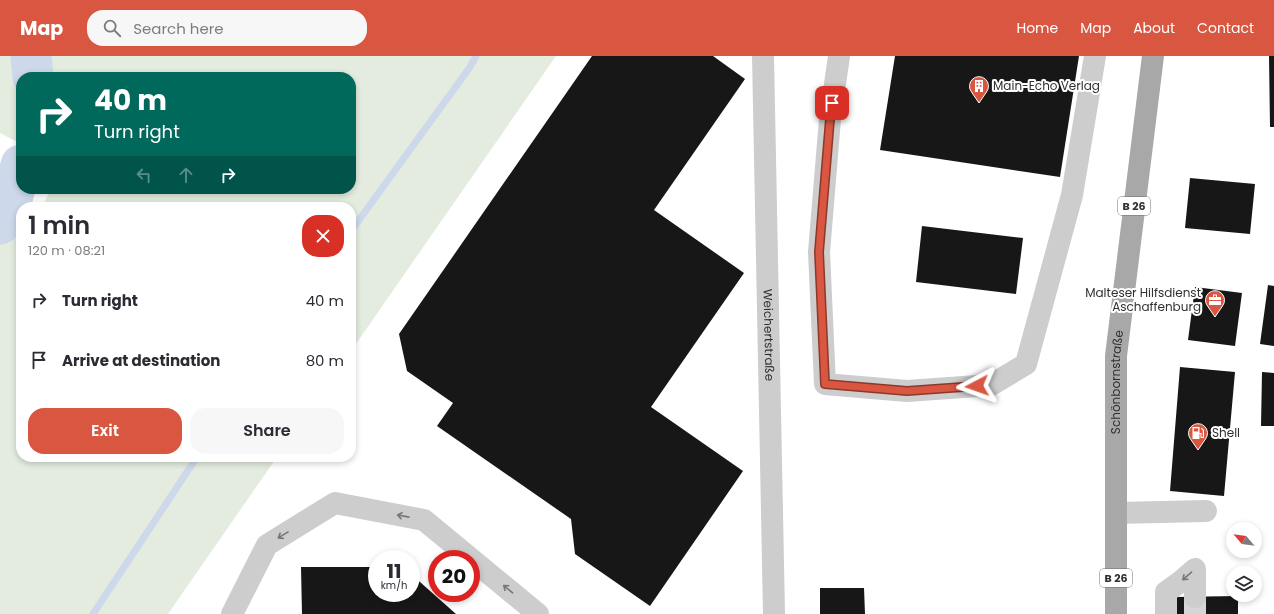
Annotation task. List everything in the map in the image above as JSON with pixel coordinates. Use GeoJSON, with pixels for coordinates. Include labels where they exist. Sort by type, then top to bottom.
{"type":"FeatureCollection","features":[{"type":"Feature","properties":{"kind":"main road","name":"Schönbornstraße"},"geometry":{"type":"LineString","coordinates":[[1116,614],[1116,356],[1153,56]]}},
{"type":"Feature","properties":{"kind":"street","name":"Weichertstraße"},"geometry":{"type":"LineString","coordinates":[[763,56],[774,614]]}},
{"type":"Feature","properties":{"kind":"street"},"geometry":{"type":"LineString","coordinates":[[839,56],[830,119],[819,252],[825,384],[907,391],[991,385],[1026,364],[1072,195],[1095,56]]}},
{"type":"Feature","properties":{"kind":"street"},"geometry":{"type":"LineString","coordinates":[[232,614],[267,544],[335,503],[424,520],[538,614]]}},
{"type":"Feature","properties":{"kind":"street"},"geometry":{"type":"LineString","coordinates":[[1116,513],[1206,511]]}},
{"type":"Feature","properties":{"kind":"street"},"geometry":{"type":"LineString","coordinates":[[1166,614],[1166,592],[1195,569],[1195,597]]}},
{"type":"Feature","properties":{"kind":"shaded area"},"geometry":{"type":"Polygon","coordinates":[[[0,56],[556,56],[356,344],[356,202],[44,202],[48,194],[356,194],[356,72],[16,72],[16,141],[0,133],[0,56]]]}},
{"type":"Feature","properties":{"kind":"shaded area"},"geometry":{"type":"Polygon","coordinates":[[[0,215],[16,220],[16,462],[274,462],[168,614],[0,614],[0,215]]]}},
{"type":"Feature","properties":{"kind":"building"},"geometry":{"type":"Polygon","coordinates":[[[592,56],[713,56],[745,79],[654,210],[744,273],[651,407],[743,471],[650,606],[575,554],[571,519],[437,426],[453,403],[407,371],[399,334],[592,56]]]}},
{"type":"Feature","properties":{"kind":"building","name":"Main-Echo Verlag"},"geometry":{"type":"Polygon","coordinates":[[[895,56],[1079,56],[1060,177],[880,150],[895,56]]]}},
{"type":"Feature","properties":{"kind":"building"},"geometry":{"type":"Polygon","coordinates":[[[1269,56],[1274,56],[1274,127],[1270,127],[1269,56]]]}},
{"type":"Feature","properties":{"kind":"building"},"geometry":{"type":"Polygon","coordinates":[[[1190,178],[1255,184],[1250,234],[1185,228],[1190,178]]]}},
{"type":"Feature","properties":{"kind":"building"},"geometry":{"type":"Polygon","coordinates":[[[922,226],[1023,238],[1016,294],[916,282],[922,226]]]}},
{"type":"Feature","properties":{"kind":"building"},"geometry":{"type":"Polygon","coordinates":[[[1268,285],[1274,286],[1274,346],[1260,344],[1268,285]]]}},
{"type":"Feature","properties":{"kind":"building","name":"Malteser Hilfsdienst Aschaffenburg"},"geometry":{"type":"Polygon","coordinates":[[[1195,287],[1242,293],[1235,346],[1188,340],[1195,287]]]}},
{"type":"Feature","properties":{"kind":"building"},"geometry":{"type":"Polygon","coordinates":[[[1180,367],[1235,372],[1224,496],[1170,491],[1180,367]]]}},
{"type":"Feature","properties":{"kind":"building"},"geometry":{"type":"Polygon","coordinates":[[[1262,372],[1274,373],[1274,426],[1261,426],[1262,372]]]}},
{"type":"Feature","properties":{"kind":"building"},"geometry":{"type":"Polygon","coordinates":[[[301,567],[368,567],[368,602],[420,602],[420,582],[428,589],[428,602],[442,602],[456,614],[302,614],[301,567]]]}},
{"type":"Feature","properties":{"kind":"building"},"geometry":{"type":"Polygon","coordinates":[[[820,588],[864,588],[865,614],[820,614],[820,588]]]}},
{"type":"Feature","properties":{"kind":"building"},"geometry":{"type":"Polygon","coordinates":[[[1226,596],[1226,602],[1238,602],[1238,614],[1174,614],[1174,597],[1226,596]]]}},
{"type":"Feature","properties":{"kind":"waterway"},"geometry":{"type":"LineString","coordinates":[[31,56],[33,72]]}},
{"type":"Feature","properties":{"kind":"waterway"},"geometry":{"type":"LineString","coordinates":[[356,224],[470,67],[476,56]]}},
{"type":"Feature","properties":{"kind":"waterway"},"geometry":{"type":"LineString","coordinates":[[0,224],[11,203],[16,184]]}},
{"type":"Feature","properties":{"kind":"waterway"},"geometry":{"type":"LineString","coordinates":[[93,614],[194,462]]}},
{"type":"Feature","properties":{"kind":"tunnel"},"geometry":{"type":"LineString","coordinates":[[1195,597],[1195,614]]}},
{"type":"Feature","properties":{"kind":"place","name":"Main-Echo Verlag"},"geometry":{"type":"Point","coordinates":[979,103]}},
{"type":"Feature","properties":{"kind":"place","name":"Malteser Hilfsdienst Aschaffenburg"},"geometry":{"type":"Point","coordinates":[1215,317]}},
{"type":"Feature","properties":{"kind":"place","name":"Shell"},"geometry":{"type":"Point","coordinates":[1198,450]}},
{"type":"Feature","properties":{"kind":"route"},"geometry":{"type":"LineString","coordinates":[[832,103],[819,252],[825,384],[907,391],[977,386]]}}]}
